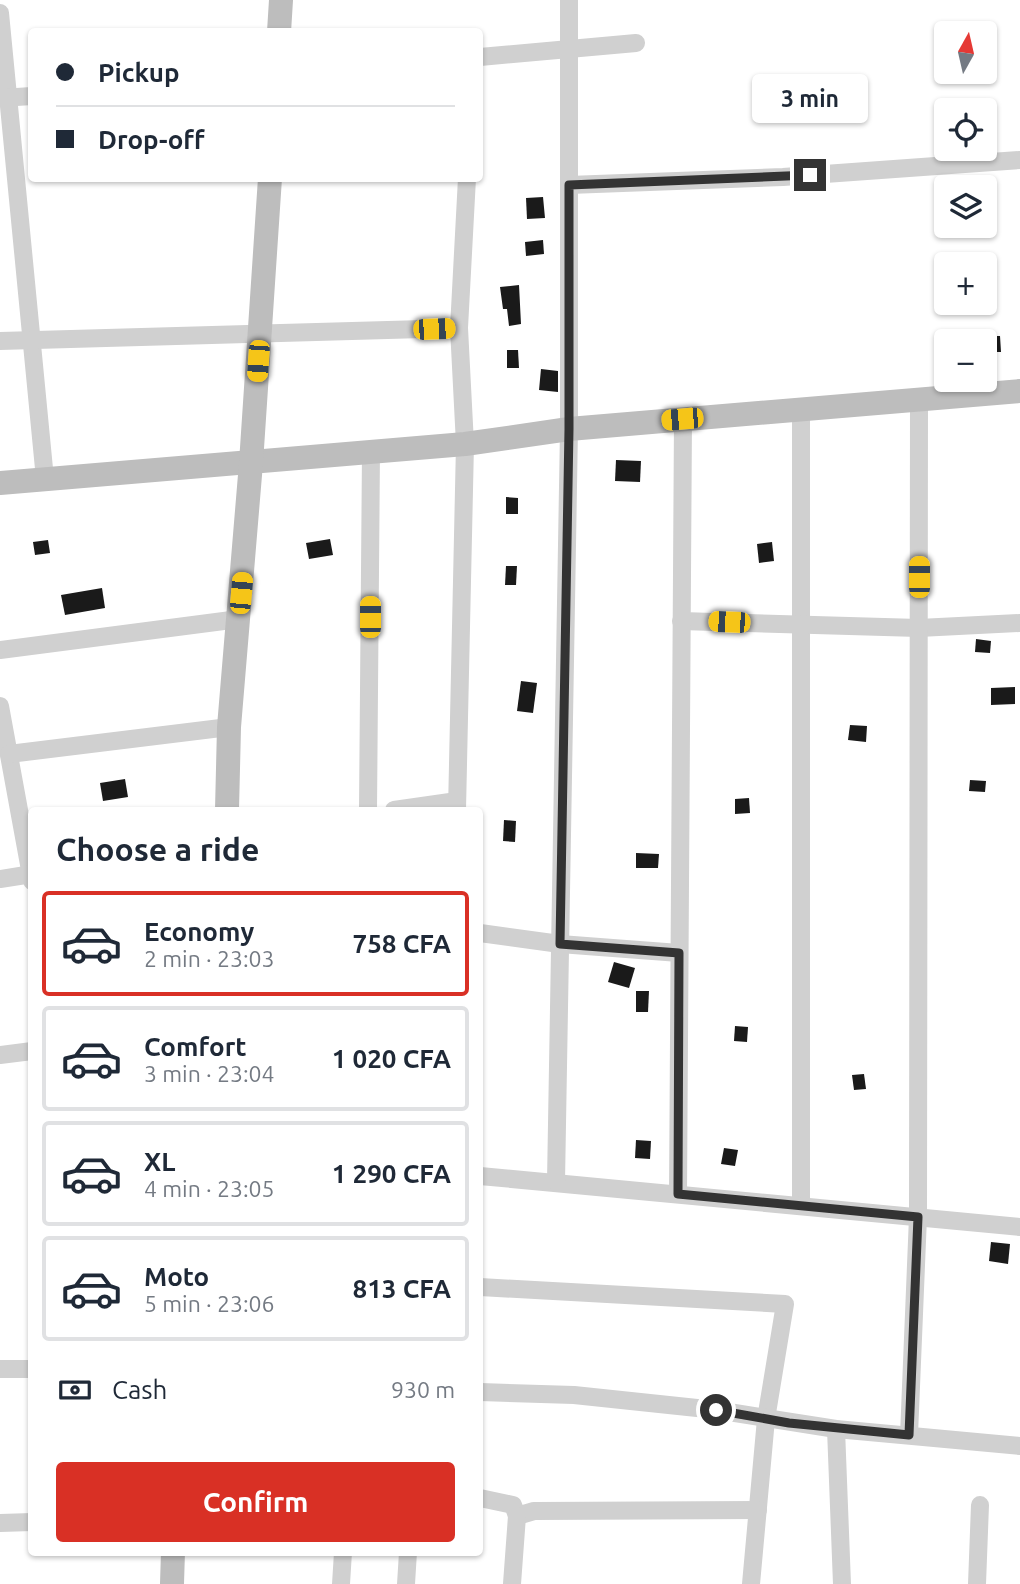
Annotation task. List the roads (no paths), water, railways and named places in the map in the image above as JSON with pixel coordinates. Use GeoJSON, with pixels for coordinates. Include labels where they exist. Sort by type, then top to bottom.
{"type":"FeatureCollection","features":[{"type":"Feature","properties":{"kind":"street"},"geometry":{"type":"LineString","coordinates":[[279,28],[281,0]]}},
{"type":"Feature","properties":{"kind":"street"},"geometry":{"type":"LineString","coordinates":[[556,1182],[569,429],[569,0]]}},
{"type":"Feature","properties":{"kind":"street"},"geometry":{"type":"LineString","coordinates":[[0,13],[4,98],[45,479]]}},
{"type":"Feature","properties":{"kind":"street"},"geometry":{"type":"LineString","coordinates":[[483,57],[636,43]]}},
{"type":"Feature","properties":{"kind":"street"},"geometry":{"type":"LineString","coordinates":[[4,98],[28,96]]}},
{"type":"Feature","properties":{"kind":"street"},"geometry":{"type":"LineString","coordinates":[[569,185],[783,177],[1020,160]]}},
{"type":"Feature","properties":{"kind":"street"},"geometry":{"type":"LineString","coordinates":[[228,807],[229,727],[251,463],[270,182]]}},
{"type":"Feature","properties":{"kind":"street"},"geometry":{"type":"LineString","coordinates":[[457,806],[465,444],[459,328],[467,182]]}},
{"type":"Feature","properties":{"kind":"street"},"geometry":{"type":"LineString","coordinates":[[0,341],[30,338],[260,335],[459,328]]}},
{"type":"Feature","properties":{"kind":"street"},"geometry":{"type":"LineString","coordinates":[[0,483],[465,444],[569,429],[1020,391]]}},
{"type":"Feature","properties":{"kind":"street"},"geometry":{"type":"LineString","coordinates":[[909,1435],[918,1217],[919,400]]}},
{"type":"Feature","properties":{"kind":"street"},"geometry":{"type":"LineString","coordinates":[[801,409],[802,1206]]}},
{"type":"Feature","properties":{"kind":"street"},"geometry":{"type":"LineString","coordinates":[[678,1194],[682,419]]}},
{"type":"Feature","properties":{"kind":"street"},"geometry":{"type":"LineString","coordinates":[[368,807],[371,451]]}},
{"type":"Feature","properties":{"kind":"street"},"geometry":{"type":"LineString","coordinates":[[0,650],[239,619]]}},
{"type":"Feature","properties":{"kind":"street"},"geometry":{"type":"LineString","coordinates":[[681,621],[919,628],[1020,623]]}},
{"type":"Feature","properties":{"kind":"street"},"geometry":{"type":"LineString","coordinates":[[0,706],[28,860]]}},
{"type":"Feature","properties":{"kind":"street"},"geometry":{"type":"LineString","coordinates":[[9,754],[229,727]]}},
{"type":"Feature","properties":{"kind":"street"},"geometry":{"type":"LineString","coordinates":[[0,879],[28,877]]}},
{"type":"Feature","properties":{"kind":"street"},"geometry":{"type":"LineString","coordinates":[[483,933],[560,944],[679,953]]}},
{"type":"Feature","properties":{"kind":"street"},"geometry":{"type":"LineString","coordinates":[[0,1055],[28,1052]]}},
{"type":"Feature","properties":{"kind":"street"},"geometry":{"type":"LineString","coordinates":[[483,1176],[1020,1227]]}},
{"type":"Feature","properties":{"kind":"street"},"geometry":{"type":"LineString","coordinates":[[483,1287],[785,1304],[766,1419],[751,1584]]}},
{"type":"Feature","properties":{"kind":"street"},"geometry":{"type":"LineString","coordinates":[[0,1369],[28,1369]]}},
{"type":"Feature","properties":{"kind":"street"},"geometry":{"type":"LineString","coordinates":[[483,1391],[587,1397],[716,1410],[836,1429],[1020,1446]]}},
{"type":"Feature","properties":{"kind":"street"},"geometry":{"type":"LineString","coordinates":[[836,1429],[842,1584]]}},
{"type":"Feature","properties":{"kind":"street"},"geometry":{"type":"LineString","coordinates":[[483,1499],[513,1505],[517,1516],[512,1584]]}},
{"type":"Feature","properties":{"kind":"street"},"geometry":{"type":"LineString","coordinates":[[977,1584],[980,1505]]}},
{"type":"Feature","properties":{"kind":"street"},"geometry":{"type":"LineString","coordinates":[[517,1516],[534,1511],[758,1510]]}},
{"type":"Feature","properties":{"kind":"street"},"geometry":{"type":"LineString","coordinates":[[0,1523],[28,1521]]}},
{"type":"Feature","properties":{"kind":"street"},"geometry":{"type":"LineString","coordinates":[[172,1584],[173,1556]]}},
{"type":"Feature","properties":{"kind":"street"},"geometry":{"type":"LineString","coordinates":[[341,1584],[343,1556]]}},
{"type":"Feature","properties":{"kind":"street"},"geometry":{"type":"LineString","coordinates":[[406,1584],[408,1556]]}}]}
